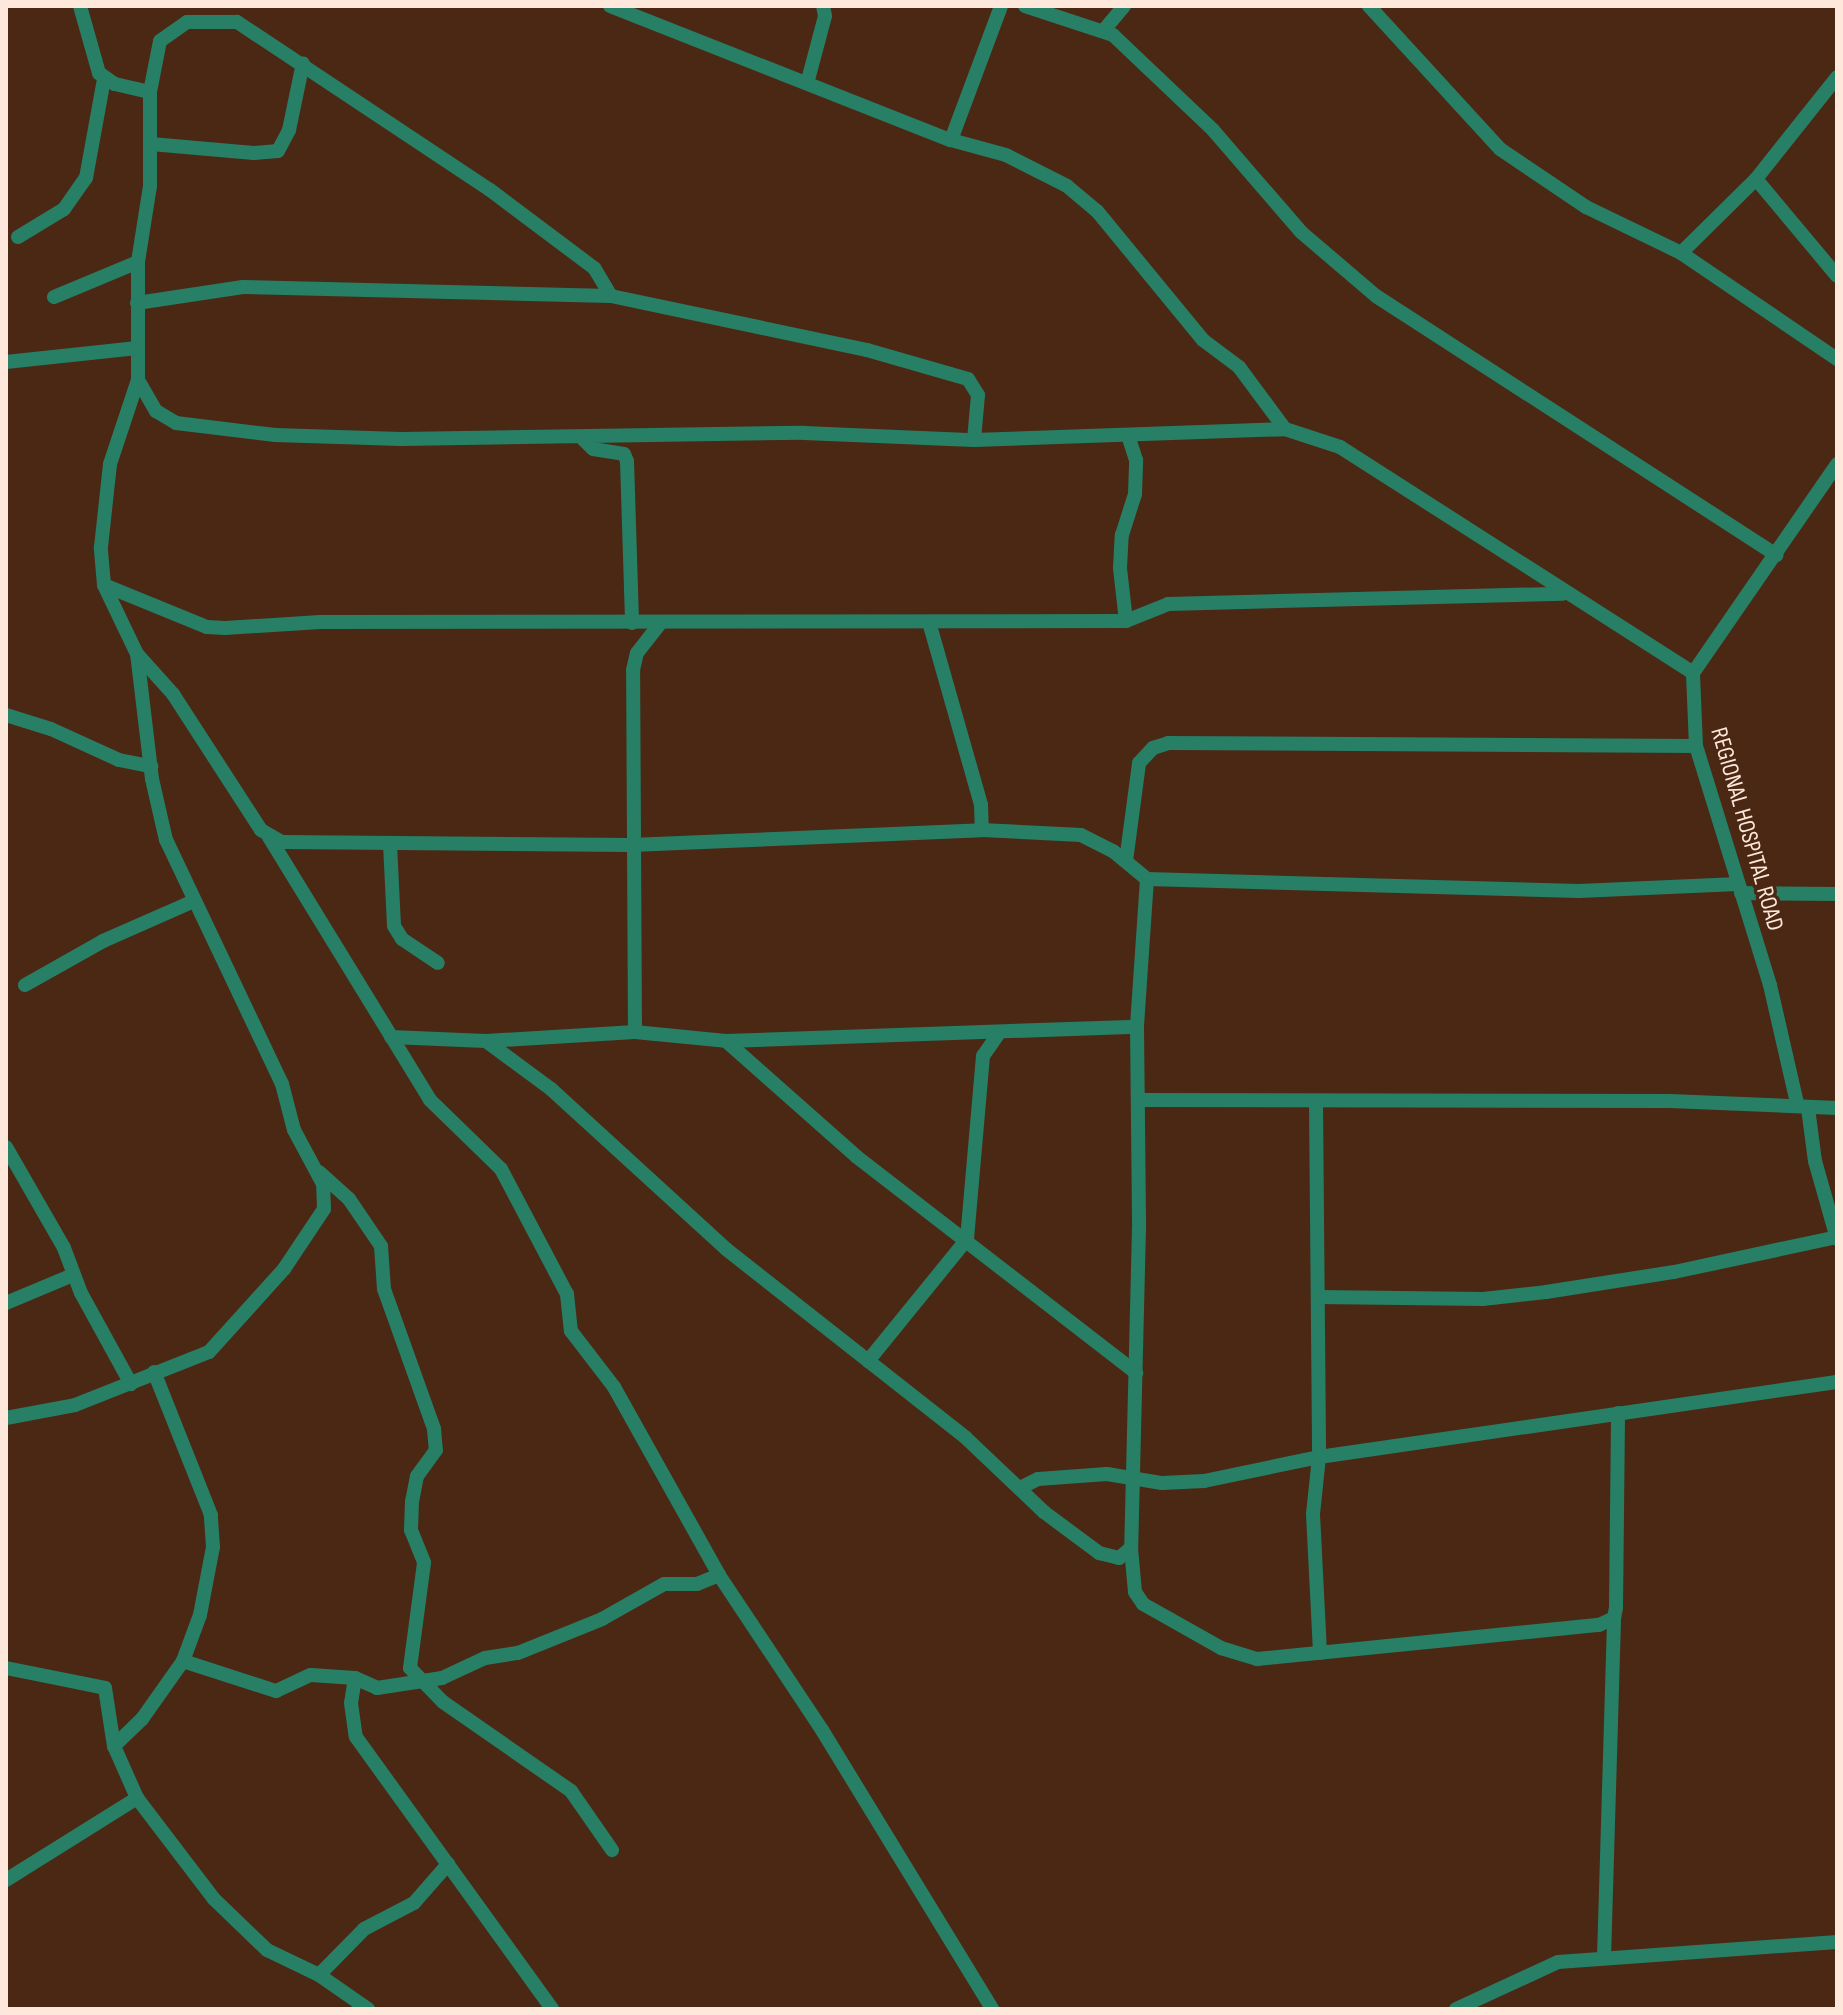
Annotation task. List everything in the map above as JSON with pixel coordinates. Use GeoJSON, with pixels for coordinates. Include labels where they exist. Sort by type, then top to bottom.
{"type":"FeatureCollection","features":[{"type":"Feature","properties":{"kind":"street"},"geometry":{"type":"LineString","coordinates":[[80,6],[92,60],[104,79],[150,92]]}},
{"type":"Feature","properties":{"kind":"street"},"geometry":{"type":"LineString","coordinates":[[610,6],[808,80],[951,140],[1006,155],[1085,197],[1203,340],[1239,367],[1285,429]]}},
{"type":"Feature","properties":{"kind":"street"},"geometry":{"type":"LineString","coordinates":[[808,80],[825,16],[823,6]]}},
{"type":"Feature","properties":{"kind":"street"},"geometry":{"type":"LineString","coordinates":[[951,140],[1001,6]]}},
{"type":"Feature","properties":{"kind":"street"},"geometry":{"type":"LineString","coordinates":[[1025,6],[1104,30],[1138,54],[1301,232],[1376,296],[1777,555]]}},
{"type":"Feature","properties":{"kind":"street"},"geometry":{"type":"LineString","coordinates":[[1104,30],[1124,6]]}},
{"type":"Feature","properties":{"kind":"street"},"geometry":{"type":"LineString","coordinates":[[1369,6],[1500,149],[1586,207],[1681,253],[1837,359]]}},
{"type":"Feature","properties":{"kind":"street"},"geometry":{"type":"LineString","coordinates":[[611,296],[594,268],[303,63],[237,22],[202,19],[178,26],[160,41],[150,92],[151,144],[138,262],[138,380],[110,464],[101,547],[104,585],[137,654],[173,694],[269,836],[430,1100],[505,1176],[567,1294],[571,1331],[614,1387],[719,1575],[822,1730],[992,2009]]}},
{"type":"Feature","properties":{"kind":"street"},"geometry":{"type":"LineString","coordinates":[[151,144],[254,153],[278,151],[289,130],[303,63]]}},
{"type":"Feature","properties":{"kind":"street"},"geometry":{"type":"LineString","coordinates":[[1681,253],[1756,179],[1837,77]]}},
{"type":"Feature","properties":{"kind":"street"},"geometry":{"type":"LineString","coordinates":[[18,237],[64,209],[86,178],[104,79]]}},
{"type":"Feature","properties":{"kind":"street"},"geometry":{"type":"LineString","coordinates":[[1756,179],[1837,276]]}},
{"type":"Feature","properties":{"kind":"street"},"geometry":{"type":"LineString","coordinates":[[54,297],[138,262]]}},
{"type":"Feature","properties":{"kind":"street"},"geometry":{"type":"LineString","coordinates":[[137,303],[243,287],[611,296],[867,350],[968,379],[978,395],[974,440]]}},
{"type":"Feature","properties":{"kind":"street"},"geometry":{"type":"LineString","coordinates":[[6,362],[137,348]]}},
{"type":"Feature","properties":{"kind":"street"},"geometry":{"type":"LineString","coordinates":[[138,380],[156,411],[176,423],[227,431],[583,439],[804,433],[974,440],[1285,429],[1340,447],[1563,594],[1693,673],[1837,464]]}},
{"type":"Feature","properties":{"kind":"street"},"geometry":{"type":"LineString","coordinates":[[1126,621],[1120,557],[1135,494],[1136,460],[1128,435]]}},
{"type":"Feature","properties":{"kind":"street"},"geometry":{"type":"LineString","coordinates":[[583,439],[593,449],[624,454],[627,461],[632,623]]}},
{"type":"Feature","properties":{"kind":"street"},"geometry":{"type":"LineString","coordinates":[[104,585],[198,624],[225,628],[320,622],[660,624],[1126,621],[1168,604],[1563,594]]}},
{"type":"Feature","properties":{"kind":"street"},"geometry":{"type":"LineString","coordinates":[[929,622],[981,805],[982,830]]}},
{"type":"Feature","properties":{"kind":"street"},"geometry":{"type":"LineString","coordinates":[[635,1032],[631,845],[636,802],[633,670],[637,653],[660,624]]}},
{"type":"Feature","properties":{"kind":"street"},"geometry":{"type":"LineString","coordinates":[[137,654],[151,766],[166,840],[282,1084],[294,1130],[318,1171],[349,1199],[381,1246],[384,1289],[434,1429],[436,1450],[417,1476],[412,1501],[411,1530],[424,1563],[408,1657],[419,1680],[563,1783],[588,1809],[612,1850]]}},
{"type":"Feature","properties":{"kind":"street","name":"REGIONAL HOSPITAL ROAD"},"geometry":{"type":"LineString","coordinates":[[1693,673],[1696,746],[1770,985],[1837,1238]]}},
{"type":"Feature","properties":{"kind":"street"},"geometry":{"type":"LineString","coordinates":[[6,715],[51,729],[119,760],[151,766]]}},
{"type":"Feature","properties":{"kind":"street"},"geometry":{"type":"LineString","coordinates":[[1126,861],[1139,763],[1153,748],[1168,743],[1696,746]]}},
{"type":"Feature","properties":{"kind":"street"},"geometry":{"type":"LineString","coordinates":[[269,836],[282,842],[631,845],[982,830],[1067,832],[1099,842],[1147,879],[1579,891],[1740,888],[1837,894]]}},
{"type":"Feature","properties":{"kind":"street"},"geometry":{"type":"LineString","coordinates":[[390,844],[394,926],[402,939],[438,963]]}},
{"type":"Feature","properties":{"kind":"street"},"geometry":{"type":"LineString","coordinates":[[1147,879],[1137,1027],[1136,1373],[1131,1548],[1135,1592],[1143,1604],[1178,1627],[1257,1659],[1572,1630],[1614,1618]]}},
{"type":"Feature","properties":{"kind":"street"},"geometry":{"type":"LineString","coordinates":[[25,985],[103,941],[194,901]]}},
{"type":"Feature","properties":{"kind":"street"},"geometry":{"type":"LineString","coordinates":[[391,1037],[486,1041],[635,1032],[726,1041],[1137,1027]]}},
{"type":"Feature","properties":{"kind":"street"},"geometry":{"type":"LineString","coordinates":[[868,1361],[967,1239],[983,1056],[999,1033]]}},
{"type":"Feature","properties":{"kind":"street"},"geometry":{"type":"LineString","coordinates":[[486,1041],[551,1089],[726,1249],[868,1361],[1099,1553],[1119,1558],[1131,1548]]}},
{"type":"Feature","properties":{"kind":"street"},"geometry":{"type":"LineString","coordinates":[[726,1041],[857,1157],[967,1239],[1136,1373]]}},
{"type":"Feature","properties":{"kind":"street"},"geometry":{"type":"LineString","coordinates":[[1139,1100],[1837,1108]]}},
{"type":"Feature","properties":{"kind":"street"},"geometry":{"type":"LineString","coordinates":[[1316,1101],[1319,1457],[1313,1514],[1320,1653]]}},
{"type":"Feature","properties":{"kind":"street"},"geometry":{"type":"LineString","coordinates":[[6,1147],[64,1248],[73,1275],[131,1384]]}},
{"type":"Feature","properties":{"kind":"street"},"geometry":{"type":"LineString","coordinates":[[6,1418],[75,1405],[209,1352],[249,1312],[324,1209],[318,1171]]}},
{"type":"Feature","properties":{"kind":"street"},"geometry":{"type":"LineString","coordinates":[[1318,1297],[1483,1299],[1546,1292],[1674,1272],[1837,1238]]}},
{"type":"Feature","properties":{"kind":"street"},"geometry":{"type":"LineString","coordinates":[[6,1303],[73,1275]]}},
{"type":"Feature","properties":{"kind":"street"},"geometry":{"type":"LineString","coordinates":[[114,1746],[142,1719],[183,1661],[200,1615],[214,1525],[154,1372]]}},
{"type":"Feature","properties":{"kind":"street"},"geometry":{"type":"LineString","coordinates":[[1020,1488],[1058,1476],[1107,1474],[1134,1481],[1204,1481],[1319,1457],[1837,1382]]}},
{"type":"Feature","properties":{"kind":"street"},"geometry":{"type":"LineString","coordinates":[[1604,1958],[1618,1413]]}},
{"type":"Feature","properties":{"kind":"street"},"geometry":{"type":"LineString","coordinates":[[183,1661],[276,1691],[311,1675],[355,1678],[377,1688],[442,1678],[485,1658],[525,1650],[602,1619],[664,1584],[697,1584],[719,1575]]}},
{"type":"Feature","properties":{"kind":"street"},"geometry":{"type":"LineString","coordinates":[[6,1668],[105,1688],[114,1746],[137,1798],[214,1899],[267,1950],[319,1975],[368,2009]]}},
{"type":"Feature","properties":{"kind":"street"},"geometry":{"type":"LineString","coordinates":[[355,1678],[351,1703],[356,1737],[552,2009]]}},
{"type":"Feature","properties":{"kind":"street"},"geometry":{"type":"LineString","coordinates":[[6,1880],[137,1798]]}},
{"type":"Feature","properties":{"kind":"street"},"geometry":{"type":"LineString","coordinates":[[319,1975],[364,1929],[414,1903],[448,1864]]}},
{"type":"Feature","properties":{"kind":"street"},"geometry":{"type":"LineString","coordinates":[[1456,2009],[1532,1970],[1604,1958],[1837,1942]]}}]}
